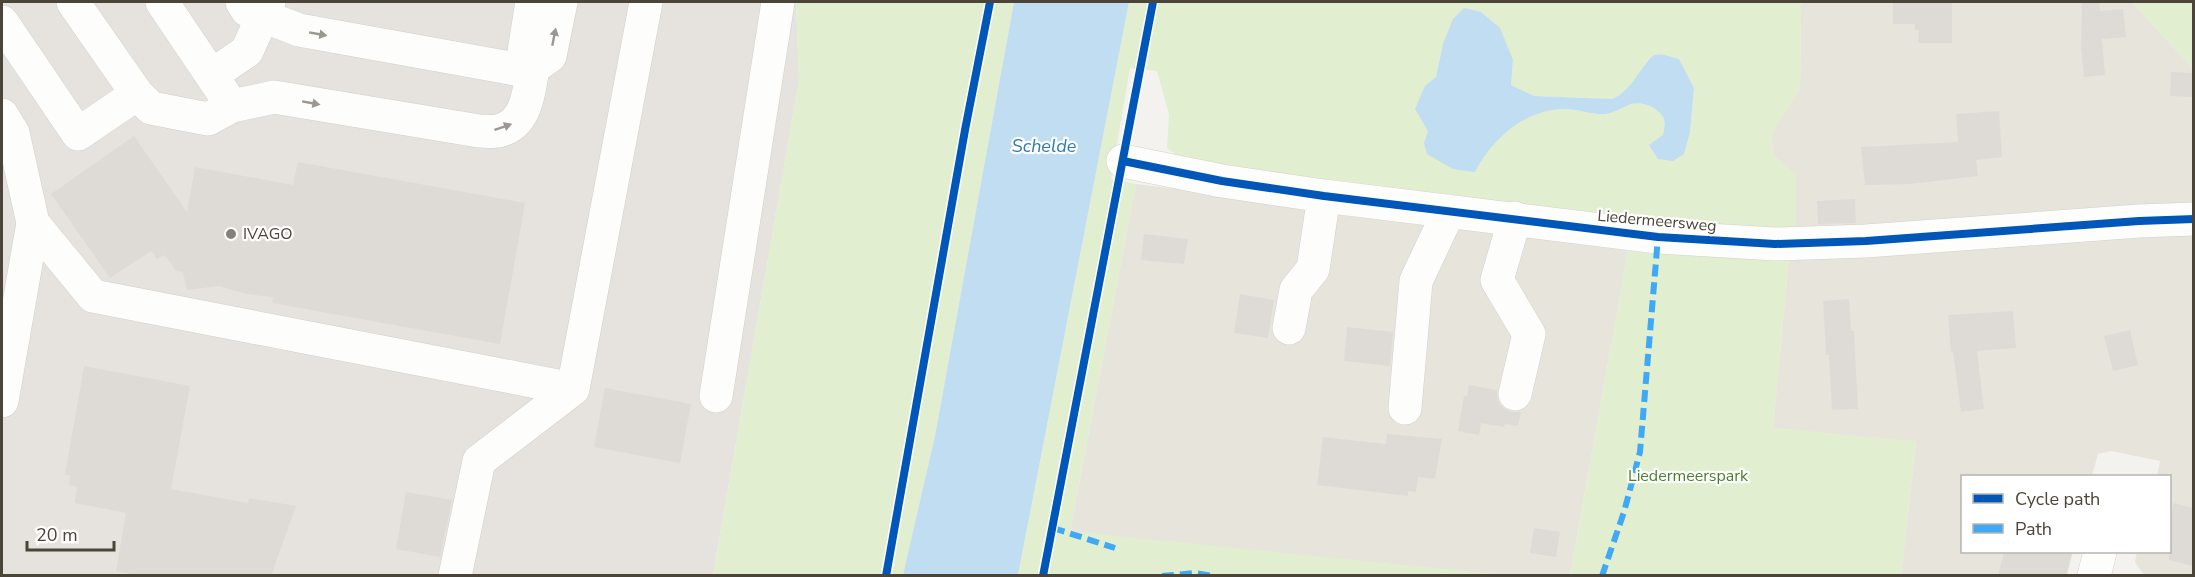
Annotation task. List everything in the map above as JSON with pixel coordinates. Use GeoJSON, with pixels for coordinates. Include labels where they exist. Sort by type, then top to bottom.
{"type":"FeatureCollection","features":[{"type":"Feature","properties":{"kind":"street"},"geometry":{"type":"LineString","coordinates":[[73,2],[136,94],[151,108],[208,118],[243,104],[274,97],[479,131],[500,131],[514,123],[524,112],[533,68],[524,52],[532,2]]}},
{"type":"Feature","properties":{"kind":"street"},"geometry":{"type":"LineString","coordinates":[[162,2],[219,70],[243,104]]}},
{"type":"Feature","properties":{"kind":"street"},"geometry":{"type":"LineString","coordinates":[[219,70],[247,51],[258,6],[299,30],[515,69],[533,68],[550,56],[561,2]]}},
{"type":"Feature","properties":{"kind":"street"},"geometry":{"type":"LineString","coordinates":[[455,576],[479,461],[573,389],[646,2]]}},
{"type":"Feature","properties":{"kind":"street"},"geometry":{"type":"LineString","coordinates":[[716,396],[778,2]]}},
{"type":"Feature","properties":{"kind":"street"},"geometry":{"type":"LineString","coordinates":[[2,22],[78,134],[136,94]]}},
{"type":"Feature","properties":{"kind":"street"},"geometry":{"type":"LineString","coordinates":[[2,115],[13,133],[33,223],[2,401]]}},
{"type":"Feature","properties":{"kind":"street","name":"Liedermeersweg"},"geometry":{"type":"LineString","coordinates":[[1123,161],[1222,182],[1324,196],[1658,237],[1775,244],[2193,219]]}},
{"type":"Feature","properties":{"kind":"street"},"geometry":{"type":"LineString","coordinates":[[1288,328],[1296,290],[1313,269],[1324,196]]}},
{"type":"Feature","properties":{"kind":"street"},"geometry":{"type":"LineString","coordinates":[[1405,408],[1416,281],[1449,211]]}},
{"type":"Feature","properties":{"kind":"street"},"geometry":{"type":"LineString","coordinates":[[1515,218],[1497,280],[1529,334],[1515,394]]}},
{"type":"Feature","properties":{"kind":"street"},"geometry":{"type":"LineString","coordinates":[[33,223],[93,296],[573,389]]}},
{"type":"Feature","properties":{"kind":"street"},"geometry":{"type":"LineString","coordinates":[[2094,576],[2100,553]]}},
{"type":"Feature","properties":{"kind":"shaded area"},"geometry":{"type":"Polygon","coordinates":[[[2,2],[796,2],[799,80],[713,575],[2,575],[2,2]]]}},
{"type":"Feature","properties":{"kind":"shaded area"},"geometry":{"type":"Polygon","coordinates":[[[2,2],[181,2],[220,56],[57,170],[2,91],[2,2]]]}},
{"type":"Feature","properties":{"kind":"shaded area"},"geometry":{"type":"Polygon","coordinates":[[[1804,2],[2132,2],[2193,69],[2193,211],[1796,233],[1796,175],[1773,155],[1771,134],[1800,89],[1801,5],[1804,2]]]}},
{"type":"Feature","properties":{"kind":"shaded area"},"geometry":{"type":"Polygon","coordinates":[[[1136,184],[1629,245],[1570,575],[1501,575],[1070,532],[1136,184]]]}},
{"type":"Feature","properties":{"kind":"shaded area"},"geometry":{"type":"Polygon","coordinates":[[[2193,229],[2193,575],[2144,575],[2135,562],[2137,553],[2171,553],[2171,475],[2157,475],[2160,461],[2111,451],[2098,454],[2092,475],[1961,475],[1961,553],[2073,553],[2067,575],[1901,575],[1916,442],[1773,428],[1789,258],[1810,259],[2193,229]]]}},
{"type":"Feature","properties":{"kind":"green space"},"geometry":{"type":"Polygon","coordinates":[[[796,2],[1014,2],[935,436],[903,575],[713,576],[799,80],[796,2]]]}},
{"type":"Feature","properties":{"kind":"green space"},"geometry":{"type":"Polygon","coordinates":[[[1129,2],[1804,2],[1801,5],[1800,89],[1771,135],[1773,155],[1796,175],[1796,233],[1668,229],[1187,162],[1167,148],[1169,114],[1157,71],[1130,68],[1111,179],[1136,184],[1070,531],[1501,575],[1018,576],[1129,2]],[[1443,44],[1436,77],[1425,86],[1423,121],[1428,131],[1424,143],[1475,172],[1500,137],[1523,120],[1549,111],[1569,109],[1605,114],[1640,103],[1653,108],[1663,117],[1665,124],[1663,135],[1690,132],[1694,88],[1679,59],[1648,59],[1638,77],[1629,87],[1612,99],[1533,96],[1511,85],[1513,60],[1443,44]]]}},
{"type":"Feature","properties":{"kind":"green space"},"geometry":{"type":"Polygon","coordinates":[[[2132,2],[2193,2],[2193,69],[2132,2]]]}},
{"type":"Feature","properties":{"kind":"green space","name":"Liedermeerspark"},"geometry":{"type":"Polygon","coordinates":[[[1629,245],[1789,258],[1773,428],[1916,441],[1901,575],[1570,576],[1629,245]]]}},
{"type":"Feature","properties":{"kind":"water","name":"Schelde"},"geometry":{"type":"Polygon","coordinates":[[[1014,2],[1129,2],[1018,575],[903,575],[935,436],[1014,2]]]}},
{"type":"Feature","properties":{"kind":"water"},"geometry":{"type":"Polygon","coordinates":[[[1464,8],[1481,12],[1500,28],[1513,60],[1511,85],[1534,96],[1612,99],[1627,89],[1651,57],[1661,54],[1679,59],[1694,88],[1690,132],[1684,154],[1673,161],[1658,159],[1649,145],[1663,135],[1665,124],[1663,117],[1653,108],[1635,103],[1605,114],[1564,109],[1536,114],[1523,120],[1501,137],[1475,172],[1453,169],[1427,154],[1424,143],[1428,131],[1415,109],[1425,86],[1436,77],[1443,44],[1453,19],[1464,8]]]}},
{"type":"Feature","properties":{"kind":"building"},"geometry":{"type":"Polygon","coordinates":[[[1893,2],[1952,2],[1952,43],[1918,43],[1919,30],[1915,30],[1915,24],[1893,24],[1893,2]]]}},
{"type":"Feature","properties":{"kind":"building"},"geometry":{"type":"Polygon","coordinates":[[[2082,2],[2099,2],[2100,11],[2123,9],[2126,37],[2102,39],[2105,75],[2084,77],[2081,47],[2082,2]]]}},
{"type":"Feature","properties":{"kind":"building"},"geometry":{"type":"Polygon","coordinates":[[[2171,72],[2193,73],[2193,97],[2170,96],[2171,72]]]}},
{"type":"Feature","properties":{"kind":"building"},"geometry":{"type":"Polygon","coordinates":[[[1999,111],[2002,157],[1976,160],[1978,176],[1910,184],[1865,185],[1861,147],[1958,142],[1956,114],[1999,111]]]}},
{"type":"Feature","properties":{"kind":"building","name":"IVAGO"},"geometry":{"type":"Polygon","coordinates":[[[134,136],[187,212],[195,167],[293,185],[298,162],[525,203],[500,344],[272,303],[273,297],[246,294],[219,286],[187,290],[183,272],[176,271],[165,255],[157,259],[151,251],[110,278],[51,194],[134,136]]]}},
{"type":"Feature","properties":{"kind":"building"},"geometry":{"type":"Polygon","coordinates":[[[1855,199],[1856,223],[1818,224],[1817,201],[1855,199]]]}},
{"type":"Feature","properties":{"kind":"building"},"geometry":{"type":"Polygon","coordinates":[[[1144,234],[1188,239],[1184,264],[1141,260],[1144,234]]]}},
{"type":"Feature","properties":{"kind":"building"},"geometry":{"type":"Polygon","coordinates":[[[1240,294],[1274,300],[1268,338],[1234,333],[1240,294]]]}},
{"type":"Feature","properties":{"kind":"building"},"geometry":{"type":"Polygon","coordinates":[[[1849,299],[1851,331],[1854,331],[1858,409],[1832,410],[1823,301],[1849,299]]]}},
{"type":"Feature","properties":{"kind":"building"},"geometry":{"type":"Polygon","coordinates":[[[2013,311],[2016,348],[1977,351],[1984,409],[1961,412],[1953,352],[1951,352],[1948,315],[2013,311]]]}},
{"type":"Feature","properties":{"kind":"building"},"geometry":{"type":"Polygon","coordinates":[[[1347,327],[1393,332],[1390,366],[1344,361],[1347,327]]]}},
{"type":"Feature","properties":{"kind":"building"},"geometry":{"type":"Polygon","coordinates":[[[2130,330],[2138,365],[2113,371],[2104,336],[2130,330]]]}},
{"type":"Feature","properties":{"kind":"building"},"geometry":{"type":"Polygon","coordinates":[[[84,366],[190,386],[171,489],[248,503],[249,498],[296,506],[271,576],[143,576],[116,571],[126,513],[75,503],[77,487],[69,485],[70,475],[65,475],[84,366]]]}},
{"type":"Feature","properties":{"kind":"building"},"geometry":{"type":"Polygon","coordinates":[[[1469,385],[1497,390],[1497,400],[1503,408],[1511,412],[1521,412],[1518,426],[1505,424],[1504,427],[1481,423],[1479,435],[1458,431],[1464,396],[1467,396],[1469,385]]]}},
{"type":"Feature","properties":{"kind":"building"},"geometry":{"type":"Polygon","coordinates":[[[605,388],[691,404],[680,463],[594,447],[605,388]]]}},
{"type":"Feature","properties":{"kind":"building"},"geometry":{"type":"Polygon","coordinates":[[[1387,434],[1442,439],[1435,479],[1418,477],[1416,492],[1408,491],[1408,496],[1317,485],[1323,437],[1386,444],[1387,434]]]}},
{"type":"Feature","properties":{"kind":"building"},"geometry":{"type":"Polygon","coordinates":[[[406,492],[452,500],[440,557],[396,549],[406,492]]]}},
{"type":"Feature","properties":{"kind":"building"},"geometry":{"type":"Polygon","coordinates":[[[2174,503],[2193,508],[2193,566],[2169,560],[2171,514],[2174,503]]]}},
{"type":"Feature","properties":{"kind":"building"},"geometry":{"type":"Polygon","coordinates":[[[1534,528],[1560,532],[1556,557],[1530,553],[1534,528]]]}},
{"type":"Feature","properties":{"kind":"building"},"geometry":{"type":"Polygon","coordinates":[[[2004,553],[2072,553],[2066,576],[1998,576],[2004,553]]]}},
{"type":"Feature","properties":{"kind":"marked path"},"geometry":{"type":"LineString","coordinates":[[1602,576],[1624,512],[1640,452],[1658,237]]}},
{"type":"Feature","properties":{"kind":"marked path"},"geometry":{"type":"LineString","coordinates":[[1053,528],[1115,548]]}},
{"type":"Feature","properties":{"kind":"marked path"},"geometry":{"type":"LineString","coordinates":[[1162,576],[1195,573],[1213,576]]}},
{"type":"Feature","properties":{"kind":"cycle path"},"geometry":{"type":"LineString","coordinates":[[886,576],[990,2]]}},
{"type":"Feature","properties":{"kind":"cycle path"},"geometry":{"type":"LineString","coordinates":[[1043,576],[1153,2]]}},
{"type":"Feature","properties":{"kind":"cycle path"},"geometry":{"type":"LineString","coordinates":[[1123,161],[1222,181],[1324,196],[1658,237],[1775,244],[1866,241],[2194,219]]}},
{"type":"Feature","properties":{"kind":"place","name":"IVAGO"},"geometry":{"type":"Point","coordinates":[231,234]}}]}
